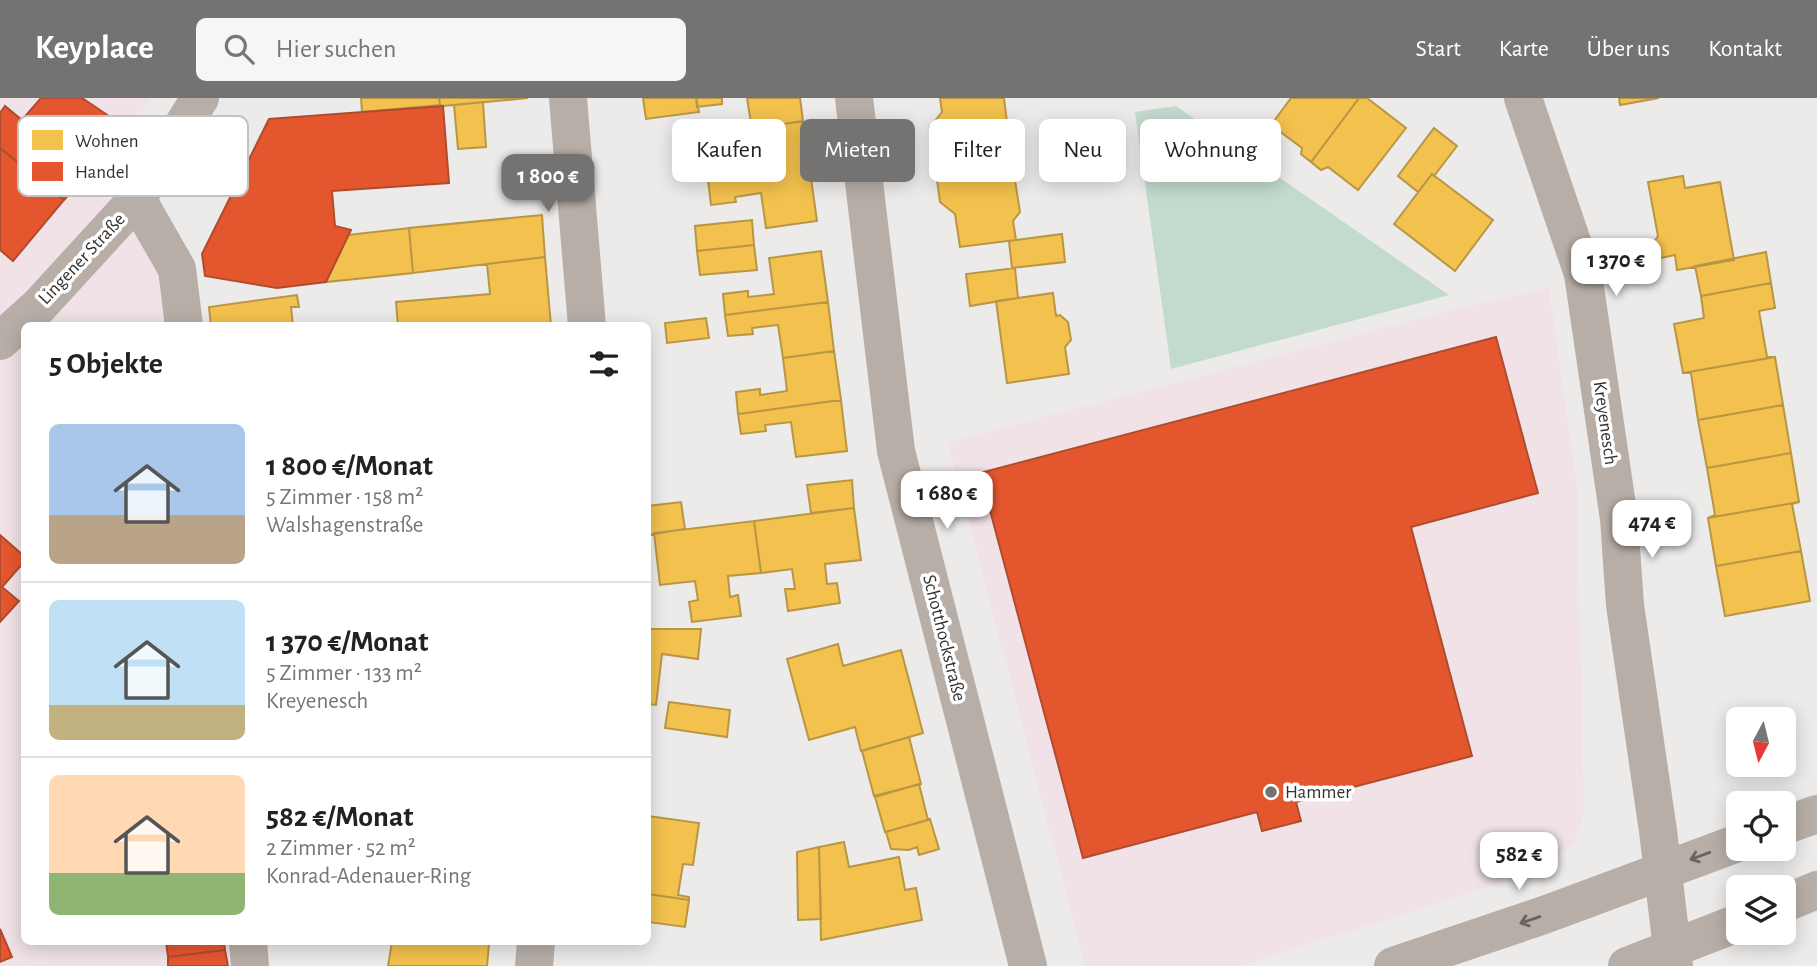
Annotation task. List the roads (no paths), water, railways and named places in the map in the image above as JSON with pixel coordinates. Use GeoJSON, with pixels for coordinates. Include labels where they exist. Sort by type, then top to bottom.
{"type":"FeatureCollection","features":[{"type":"Feature","properties":{"kind":"main road"},"geometry":{"type":"LineString","coordinates":[[1796,821],[1817,814]]}},
{"type":"Feature","properties":{"kind":"main road"},"geometry":{"type":"LineString","coordinates":[[1393,966],[1544,915],[1726,847]]}},
{"type":"Feature","properties":{"kind":"main road"},"geometry":{"type":"LineString","coordinates":[[1796,899],[1817,890]]}},
{"type":"Feature","properties":{"kind":"main road"},"geometry":{"type":"LineString","coordinates":[[1627,966],[1673,958],[1726,929]]}},
{"type":"Feature","properties":{"kind":"street","name":"Lingener Straße"},"geometry":{"type":"LineString","coordinates":[[189,116],[200,98]]}},
{"type":"Feature","properties":{"kind":"street"},"geometry":{"type":"LineString","coordinates":[[568,98],[587,322]]}},
{"type":"Feature","properties":{"kind":"street","name":"Schotthockstraße"},"geometry":{"type":"LineString","coordinates":[[854,98],[896,451],[1028,966]]}},
{"type":"Feature","properties":{"kind":"street","name":"Kreyenesch"},"geometry":{"type":"LineString","coordinates":[[1523,98],[1583,274],[1619,519],[1625,605],[1673,958]]}},
{"type":"Feature","properties":{"kind":"street","name":"Lingener Straße"},"geometry":{"type":"LineString","coordinates":[[21,322],[139,196]]}},
{"type":"Feature","properties":{"kind":"street"},"geometry":{"type":"LineString","coordinates":[[137,199],[177,269],[184,322]]}},
{"type":"Feature","properties":{"kind":"street","name":"Lingener Straße"},"geometry":{"type":"LineString","coordinates":[[0,341],[21,322]]}},
{"type":"Feature","properties":{"kind":"street"},"geometry":{"type":"LineString","coordinates":[[248,945],[250,966]]}},
{"type":"Feature","properties":{"kind":"street"},"geometry":{"type":"LineString","coordinates":[[534,966],[536,945]]}},
{"type":"Feature","properties":{"kind":"place","name":"Hammer"},"geometry":{"type":"Point","coordinates":[1271,792]}}]}
